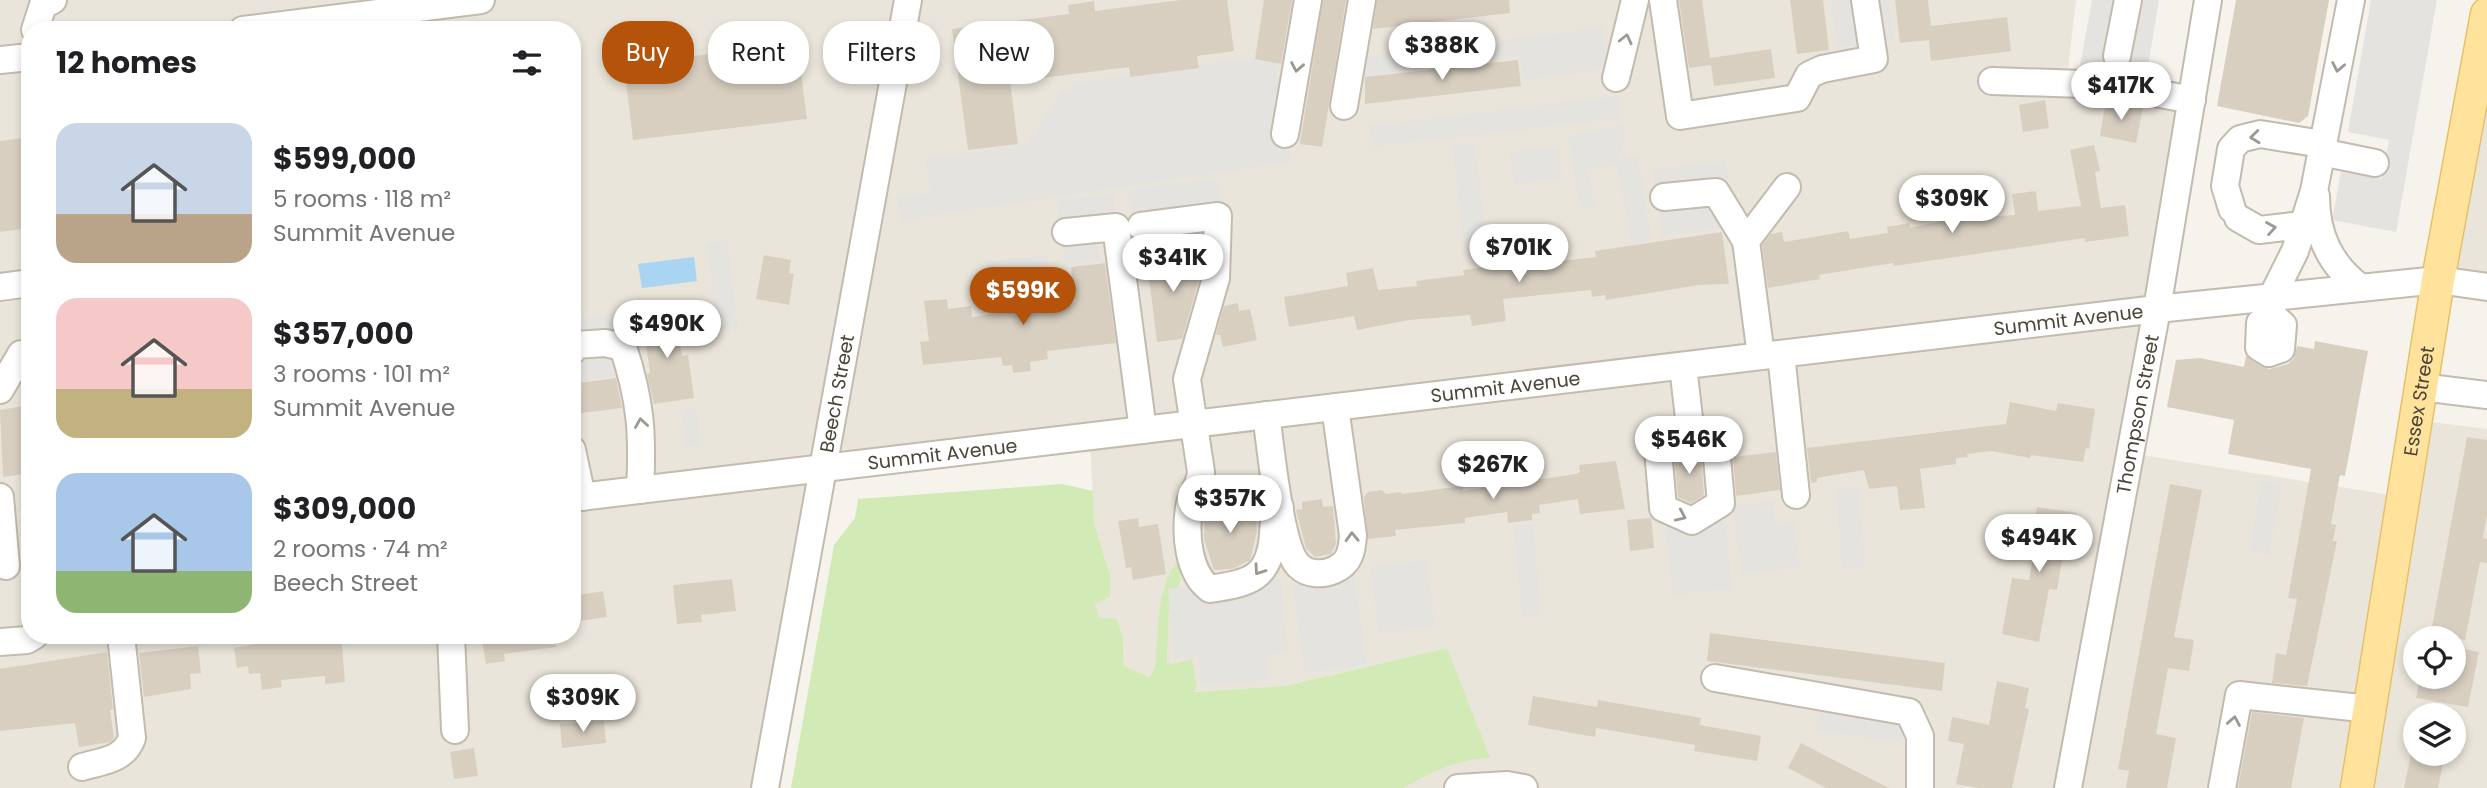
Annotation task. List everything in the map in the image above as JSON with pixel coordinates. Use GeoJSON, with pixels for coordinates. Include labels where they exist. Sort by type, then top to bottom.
{"type":"FeatureCollection","features":[{"type":"Feature","properties":{"kind":"main road","name":"Essex Street"},"geometry":{"type":"LineString","coordinates":[[2357,788],[2438,280],[2487,14]]}},
{"type":"Feature","properties":{"kind":"street"},"geometry":{"type":"LineString","coordinates":[[38,21],[43,5],[53,0]]}},
{"type":"Feature","properties":{"kind":"street"},"geometry":{"type":"LineString","coordinates":[[268,21],[285,12],[473,0]]}},
{"type":"Feature","properties":{"kind":"street","name":"Beech Street"},"geometry":{"type":"LineString","coordinates":[[765,788],[908,0]]}},
{"type":"Feature","properties":{"kind":"street"},"geometry":{"type":"LineString","coordinates":[[1285,134],[1308,0]]}},
{"type":"Feature","properties":{"kind":"street"},"geometry":{"type":"LineString","coordinates":[[1343,106],[1362,0]]}},
{"type":"Feature","properties":{"kind":"street"},"geometry":{"type":"LineString","coordinates":[[1616,78],[1635,0]]}},
{"type":"Feature","properties":{"kind":"street"},"geometry":{"type":"LineString","coordinates":[[1663,0],[1681,116],[1797,98],[1809,75],[1822,69],[1874,60],[1865,0]]}},
{"type":"Feature","properties":{"kind":"street"},"geometry":{"type":"LineString","coordinates":[[2117,56],[2128,0]]}},
{"type":"Feature","properties":{"kind":"street","name":"Thompson Street"},"geometry":{"type":"LineString","coordinates":[[2068,788],[2157,309],[2208,0]]}},
{"type":"Feature","properties":{"kind":"street"},"geometry":{"type":"LineString","coordinates":[[2268,357],[2259,347],[2260,323],[2272,306],[2300,238],[2318,165],[2351,0]]}},
{"type":"Feature","properties":{"kind":"street"},"geometry":{"type":"LineString","coordinates":[[1992,81],[2113,85],[2192,100]]}},
{"type":"Feature","properties":{"kind":"street"},"geometry":{"type":"LineString","coordinates":[[2300,238],[2293,226],[2259,230],[2235,214],[2225,186],[2231,149],[2240,139],[2260,134],[2318,165],[2375,163]]}},
{"type":"Feature","properties":{"kind":"street"},"geometry":{"type":"LineString","coordinates":[[2318,165],[2316,208],[2323,241],[2337,267],[2361,288]]}},
{"type":"Feature","properties":{"kind":"street"},"geometry":{"type":"LineString","coordinates":[[1746,241],[1787,187]]}},
{"type":"Feature","properties":{"kind":"street"},"geometry":{"type":"LineString","coordinates":[[1664,197],[1716,192],[1746,241],[1771,355],[1796,495]]}},
{"type":"Feature","properties":{"kind":"street"},"geometry":{"type":"LineString","coordinates":[[1141,226],[1218,216],[1216,278],[1187,380],[1201,472],[1200,484],[1189,509],[1191,560],[1196,576],[1210,589],[1253,580],[1270,554],[1273,521],[1280,508]]}},
{"type":"Feature","properties":{"kind":"street"},"geometry":{"type":"LineString","coordinates":[[1066,232],[1116,227],[1143,430]]}},
{"type":"Feature","properties":{"kind":"street","name":"Summit Avenue"},"geometry":{"type":"LineString","coordinates":[[581,498],[2157,309],[2272,306],[2361,288],[2438,280],[2487,287]]}},
{"type":"Feature","properties":{"kind":"street"},"geometry":{"type":"LineString","coordinates":[[0,287],[21,284]]}},
{"type":"Feature","properties":{"kind":"street"},"geometry":{"type":"LineString","coordinates":[[581,344],[605,342],[624,347],[643,432],[640,491]]}},
{"type":"Feature","properties":{"kind":"street"},"geometry":{"type":"LineString","coordinates":[[0,390],[21,354]]}},
{"type":"Feature","properties":{"kind":"street"},"geometry":{"type":"LineString","coordinates":[[1683,366],[1690,427]]}},
{"type":"Feature","properties":{"kind":"street"},"geometry":{"type":"LineString","coordinates":[[2421,387],[2487,395]]}},
{"type":"Feature","properties":{"kind":"street"},"geometry":{"type":"LineString","coordinates":[[1266,415],[1287,544],[1299,567],[1312,573],[1329,572],[1346,562],[1352,553],[1353,535],[1335,407]]}},
{"type":"Feature","properties":{"kind":"street"},"geometry":{"type":"LineString","coordinates":[[0,497],[12,565]]}},
{"type":"Feature","properties":{"kind":"street"},"geometry":{"type":"LineString","coordinates":[[0,642],[21,640]]}},
{"type":"Feature","properties":{"kind":"street"},"geometry":{"type":"LineString","coordinates":[[82,767],[119,756],[128,750],[132,738],[122,644]]}},
{"type":"Feature","properties":{"kind":"street"},"geometry":{"type":"LineString","coordinates":[[451,644],[455,730]]}},
{"type":"Feature","properties":{"kind":"street"},"geometry":{"type":"LineString","coordinates":[[1715,678],[1909,712],[1920,736],[1920,788]]}},
{"type":"Feature","properties":{"kind":"street"},"geometry":{"type":"LineString","coordinates":[[2222,788],[2239,695],[2370,709]]}},
{"type":"Feature","properties":{"kind":"street"},"geometry":{"type":"LineString","coordinates":[[1458,788],[1507,785],[1524,788]]}},
{"type":"Feature","properties":{"kind":"shaded area"},"geometry":{"type":"Polygon","coordinates":[[[0,0],[2076,0],[2067,78],[2192,98],[2130,453],[2403,497],[2416,420],[2487,429],[2487,788],[1404,788],[1436,769],[1468,759],[1447,648],[1285,686],[1192,692],[1172,664],[1167,662],[1169,613],[1181,579],[1178,562],[1164,586],[1155,668],[1149,677],[1124,666],[1123,636],[1116,620],[1098,619],[1095,604],[1110,575],[1094,523],[1090,437],[823,469],[765,788],[0,788],[0,0]]]}},
{"type":"Feature","properties":{"kind":"shaded area"},"geometry":{"type":"Polygon","coordinates":[[[1831,0],[1889,0],[1894,40],[1837,47],[1831,0]]]}},
{"type":"Feature","properties":{"kind":"shaded area"},"geometry":{"type":"Polygon","coordinates":[[[2092,0],[2159,0],[2146,78],[2080,67],[2092,0]]]}},
{"type":"Feature","properties":{"kind":"shaded area"},"geometry":{"type":"Polygon","coordinates":[[[2371,0],[2437,0],[2396,232],[2332,220],[2341,172],[2382,179],[2389,140],[2348,132],[2371,0]]]}},
{"type":"Feature","properties":{"kind":"shaded area"},"geometry":{"type":"Polygon","coordinates":[[[2487,14],[2487,287],[2438,280],[2487,14]]]}},
{"type":"Feature","properties":{"kind":"shaded area"},"geometry":{"type":"Polygon","coordinates":[[[1603,28],[1608,69],[1524,80],[1520,56],[1365,76],[1363,57],[1603,28]]]}},
{"type":"Feature","properties":{"kind":"shaded area"},"geometry":{"type":"Polygon","coordinates":[[[1274,54],[1291,162],[901,220],[897,198],[930,193],[925,159],[1027,144],[1061,92],[1073,90],[1072,84],[1274,54]]]}},
{"type":"Feature","properties":{"kind":"shaded area"},"geometry":{"type":"Polygon","coordinates":[[[1619,96],[1621,118],[1372,147],[1369,126],[1619,96]]]}},
{"type":"Feature","properties":{"kind":"shaded area"},"geometry":{"type":"Polygon","coordinates":[[[1626,125],[1620,159],[1637,156],[1652,241],[1632,245],[1617,165],[1588,169],[1595,207],[1581,210],[1567,136],[1626,125]]]}},
{"type":"Feature","properties":{"kind":"shaded area"},"geometry":{"type":"Polygon","coordinates":[[[1475,142],[1488,257],[1466,259],[1452,145],[1475,142]]]}},
{"type":"Feature","properties":{"kind":"shaded area"},"geometry":{"type":"Polygon","coordinates":[[[1558,146],[1562,179],[1514,184],[1510,152],[1558,146]]]}},
{"type":"Feature","properties":{"kind":"shaded area"},"geometry":{"type":"Polygon","coordinates":[[[1726,161],[1734,226],[1661,236],[1653,170],[1726,161]]]}},
{"type":"Feature","properties":{"kind":"shaded area"},"geometry":{"type":"Polygon","coordinates":[[[1217,178],[1221,202],[1203,205],[1209,253],[1138,263],[1127,190],[1217,178]]]}},
{"type":"Feature","properties":{"kind":"shaded area"},"geometry":{"type":"Polygon","coordinates":[[[1113,193],[1116,217],[1095,220],[1100,260],[1066,265],[1057,201],[1113,193]]]}},
{"type":"Feature","properties":{"kind":"shaded area"},"geometry":{"type":"Polygon","coordinates":[[[727,240],[738,329],[718,331],[707,243],[727,240]]]}},
{"type":"Feature","properties":{"kind":"shaded area"},"geometry":{"type":"Polygon","coordinates":[[[1047,255],[1049,276],[988,282],[986,261],[1047,255]]]}},
{"type":"Feature","properties":{"kind":"shaded area"},"geometry":{"type":"Polygon","coordinates":[[[618,312],[620,333],[610,335],[616,376],[581,381],[581,317],[618,312]]]}},
{"type":"Feature","properties":{"kind":"shaded area"},"geometry":{"type":"Polygon","coordinates":[[[696,408],[701,445],[686,447],[681,410],[696,408]]]}},
{"type":"Feature","properties":{"kind":"shaded area"},"geometry":{"type":"Polygon","coordinates":[[[2262,481],[2282,484],[2269,555],[2249,551],[2262,481]]]}},
{"type":"Feature","properties":{"kind":"shaded area"},"geometry":{"type":"Polygon","coordinates":[[[1859,487],[1865,568],[1842,569],[1836,488],[1859,487]]]}},
{"type":"Feature","properties":{"kind":"shaded area"},"geometry":{"type":"Polygon","coordinates":[[[1773,501],[1775,523],[1795,521],[1800,567],[1741,574],[1733,506],[1773,501]]]}},
{"type":"Feature","properties":{"kind":"shaded area"},"geometry":{"type":"Polygon","coordinates":[[[1725,521],[1732,589],[1673,595],[1665,527],[1725,521]]]}},
{"type":"Feature","properties":{"kind":"shaded area"},"geometry":{"type":"Polygon","coordinates":[[[1533,524],[1541,615],[1522,616],[1513,526],[1533,524]]]}},
{"type":"Feature","properties":{"kind":"shaded area"},"geometry":{"type":"Polygon","coordinates":[[[1426,560],[1435,626],[1379,634],[1370,568],[1426,560]]]}},
{"type":"Feature","properties":{"kind":"shaded area"},"geometry":{"type":"Polygon","coordinates":[[[1354,575],[1367,665],[1305,673],[1292,583],[1354,575]]]}},
{"type":"Feature","properties":{"kind":"shaded area"},"geometry":{"type":"Polygon","coordinates":[[[1281,579],[1288,653],[1267,655],[1269,680],[1201,686],[1199,657],[1174,659],[1168,589],[1281,579]]]}},
{"type":"Feature","properties":{"kind":"shaded area"},"geometry":{"type":"Polygon","coordinates":[[[1818,711],[1904,722],[1902,742],[1816,731],[1818,711]]]}},
{"type":"Feature","properties":{"kind":"green space"},"geometry":{"type":"Polygon","coordinates":[[[1062,484],[1093,491],[1094,523],[1110,575],[1110,597],[1095,604],[1099,618],[1116,619],[1123,636],[1124,666],[1149,677],[1155,668],[1162,597],[1165,584],[1178,561],[1181,579],[1169,613],[1167,662],[1172,664],[1192,660],[1197,687],[1193,692],[1285,686],[1447,648],[1490,758],[1445,767],[1404,788],[791,788],[834,545],[855,518],[858,499],[1062,484]]]}},
{"type":"Feature","properties":{"kind":"water"},"geometry":{"type":"Polygon","coordinates":[[[694,257],[697,281],[642,288],[638,264],[694,257]]]}},
{"type":"Feature","properties":{"kind":"building"},"geometry":{"type":"Polygon","coordinates":[[[1181,0],[1227,0],[1234,51],[1197,56],[1199,68],[1130,77],[1129,67],[1054,76],[1054,21],[1014,21],[1069,14],[1068,5],[1094,1],[1095,11],[1181,0]]]}},
{"type":"Feature","properties":{"kind":"building"},"geometry":{"type":"Polygon","coordinates":[[[1264,0],[1292,0],[1281,64],[1255,59],[1264,0]]]}},
{"type":"Feature","properties":{"kind":"building"},"geometry":{"type":"Polygon","coordinates":[[[1323,0],[1346,0],[1322,147],[1300,144],[1323,0]]]}},
{"type":"Feature","properties":{"kind":"building"},"geometry":{"type":"Polygon","coordinates":[[[1377,0],[1509,0],[1510,13],[1373,29],[1377,0]]]}},
{"type":"Feature","properties":{"kind":"building"},"geometry":{"type":"Polygon","coordinates":[[[1679,0],[1702,0],[1710,58],[1771,49],[1775,78],[1714,86],[1711,65],[1689,68],[1679,0]]]}},
{"type":"Feature","properties":{"kind":"building"},"geometry":{"type":"Polygon","coordinates":[[[1790,0],[1823,0],[1829,50],[1797,54],[1790,0]]]}},
{"type":"Feature","properties":{"kind":"building"},"geometry":{"type":"Polygon","coordinates":[[[1895,0],[1928,0],[1931,26],[2007,17],[2011,51],[1931,61],[1929,40],[1900,43],[1895,0]]]}},
{"type":"Feature","properties":{"kind":"building"},"geometry":{"type":"Polygon","coordinates":[[[2236,0],[2329,0],[2308,116],[2299,123],[2217,106],[2236,0]]]}},
{"type":"Feature","properties":{"kind":"building"},"geometry":{"type":"Polygon","coordinates":[[[708,54],[708,84],[802,84],[807,119],[633,140],[626,84],[694,84],[694,56],[708,54]]]}},
{"type":"Feature","properties":{"kind":"building"},"geometry":{"type":"Polygon","coordinates":[[[1518,60],[1521,86],[1365,104],[1365,77],[1518,60]]]}},
{"type":"Feature","properties":{"kind":"building"},"geometry":{"type":"Polygon","coordinates":[[[959,84],[1010,84],[1018,144],[968,150],[959,84]]]}},
{"type":"Feature","properties":{"kind":"building"},"geometry":{"type":"Polygon","coordinates":[[[2045,100],[2049,128],[2023,132],[2019,105],[2045,100]]]}},
{"type":"Feature","properties":{"kind":"building"},"geometry":{"type":"Polygon","coordinates":[[[2106,101],[2143,107],[2136,143],[2100,136],[2106,101]]]}},
{"type":"Feature","properties":{"kind":"building"},"geometry":{"type":"Polygon","coordinates":[[[21,138],[21,229],[0,232],[0,141],[21,138]]]}},
{"type":"Feature","properties":{"kind":"building"},"geometry":{"type":"Polygon","coordinates":[[[2094,145],[2100,171],[2095,172],[2101,208],[2125,205],[2129,236],[2085,242],[2085,238],[1894,266],[1893,263],[1819,275],[1820,279],[1768,288],[1762,245],[1771,234],[1782,232],[1784,242],[1848,231],[1850,239],[1888,233],[1887,227],[1909,223],[1910,228],[1951,219],[2015,215],[2012,194],[2036,191],[2038,211],[2081,206],[2070,150],[2094,145]]]}},
{"type":"Feature","properties":{"kind":"building"},"geometry":{"type":"Polygon","coordinates":[[[1722,232],[1729,284],[1699,285],[1606,300],[1605,295],[1592,297],[1591,290],[1503,299],[1506,321],[1472,326],[1470,315],[1409,320],[1357,330],[1354,316],[1289,327],[1284,297],[1348,286],[1346,273],[1373,268],[1378,290],[1417,286],[1416,281],[1464,275],[1463,270],[1531,261],[1530,248],[1558,246],[1560,261],[1596,257],[1595,251],[1722,232]]]}},
{"type":"Feature","properties":{"kind":"building"},"geometry":{"type":"Polygon","coordinates":[[[764,255],[791,260],[789,273],[794,274],[789,305],[756,299],[764,255]]]}},
{"type":"Feature","properties":{"kind":"building"},"geometry":{"type":"Polygon","coordinates":[[[1201,255],[1200,276],[1182,339],[1157,342],[1147,262],[1201,255]]]}},
{"type":"Feature","properties":{"kind":"building"},"geometry":{"type":"Polygon","coordinates":[[[1105,263],[1116,343],[1047,351],[1048,359],[1030,362],[1031,371],[1013,373],[1012,365],[1003,366],[1001,357],[923,365],[920,342],[929,341],[924,301],[947,299],[948,309],[971,306],[972,317],[1075,302],[1071,267],[1105,263]]]}},
{"type":"Feature","properties":{"kind":"building"},"geometry":{"type":"Polygon","coordinates":[[[1238,303],[1239,311],[1250,309],[1257,340],[1223,347],[1220,335],[1216,335],[1224,306],[1238,303]]]}},
{"type":"Feature","properties":{"kind":"building"},"geometry":{"type":"Polygon","coordinates":[[[675,312],[682,356],[688,355],[694,398],[654,404],[647,374],[650,373],[642,317],[675,312]]]}},
{"type":"Feature","properties":{"kind":"building"},"geometry":{"type":"Polygon","coordinates":[[[2315,341],[2368,351],[2345,476],[2340,475],[2331,524],[2336,525],[2333,541],[2337,541],[2307,686],[2272,683],[2276,653],[2286,655],[2297,599],[2288,598],[2311,469],[2228,454],[2234,420],[2167,407],[2176,360],[2200,358],[2244,367],[2246,356],[2269,369],[2288,364],[2294,358],[2297,346],[2314,349],[2315,341]]]}},
{"type":"Feature","properties":{"kind":"building"},"geometry":{"type":"Polygon","coordinates":[[[616,378],[622,408],[581,413],[581,383],[616,378]]]}},
{"type":"Feature","properties":{"kind":"building"},"geometry":{"type":"Polygon","coordinates":[[[2010,402],[2056,411],[2058,403],[2095,409],[2089,449],[2086,448],[2083,462],[2031,455],[2030,458],[1992,451],[1967,454],[1968,457],[1956,458],[1956,464],[1920,469],[1925,508],[1900,510],[1897,486],[1869,489],[1864,470],[1817,478],[1817,482],[1811,483],[1807,448],[2006,424],[2010,402]]]}},
{"type":"Feature","properties":{"kind":"building"},"geometry":{"type":"Polygon","coordinates":[[[21,406],[21,474],[3,477],[0,410],[21,406]]]}},
{"type":"Feature","properties":{"kind":"building"},"geometry":{"type":"Polygon","coordinates":[[[2467,437],[2487,440],[2487,515],[2483,538],[2487,539],[2487,563],[2480,562],[2466,635],[2466,626],[2432,626],[2467,437]]]}},
{"type":"Feature","properties":{"kind":"building"},"geometry":{"type":"Polygon","coordinates":[[[1693,449],[1701,455],[1704,495],[1691,503],[1678,497],[1674,458],[1684,450],[1693,449]]]}},
{"type":"Feature","properties":{"kind":"building"},"geometry":{"type":"Polygon","coordinates":[[[1776,452],[1780,490],[1736,496],[1733,457],[1776,452]]]}},
{"type":"Feature","properties":{"kind":"building"},"geometry":{"type":"Polygon","coordinates":[[[1616,461],[1625,509],[1580,514],[1578,499],[1539,505],[1540,513],[1532,514],[1532,520],[1508,523],[1507,512],[1465,518],[1465,523],[1395,530],[1396,536],[1368,539],[1364,497],[1368,492],[1382,490],[1386,494],[1402,494],[1463,486],[1463,491],[1575,474],[1580,472],[1579,465],[1616,461]]]}},
{"type":"Feature","properties":{"kind":"building"},"geometry":{"type":"Polygon","coordinates":[[[2170,484],[2202,490],[2174,637],[2194,640],[2189,671],[2168,668],[2156,734],[2176,738],[2167,788],[2126,788],[2129,771],[2118,769],[2170,484]]]}},
{"type":"Feature","properties":{"kind":"building"},"geometry":{"type":"Polygon","coordinates":[[[1322,499],[1323,507],[1333,506],[1336,544],[1331,554],[1315,557],[1306,548],[1296,510],[1302,509],[1302,502],[1322,499]]]}},
{"type":"Feature","properties":{"kind":"building"},"geometry":{"type":"Polygon","coordinates":[[[1255,504],[1257,532],[1250,560],[1232,569],[1214,570],[1204,539],[1205,507],[1255,504]]]}},
{"type":"Feature","properties":{"kind":"building"},"geometry":{"type":"Polygon","coordinates":[[[2037,507],[2077,513],[2073,544],[2065,543],[2057,590],[2049,589],[2039,642],[2002,634],[2012,578],[2029,580],[2036,539],[2032,538],[2037,507]]]}},
{"type":"Feature","properties":{"kind":"building"},"geometry":{"type":"Polygon","coordinates":[[[1138,518],[1139,527],[1158,524],[1166,574],[1133,580],[1131,567],[1126,568],[1118,521],[1138,518]]]}},
{"type":"Feature","properties":{"kind":"building"},"geometry":{"type":"Polygon","coordinates":[[[1651,518],[1654,548],[1630,551],[1627,520],[1651,518]]]}},
{"type":"Feature","properties":{"kind":"building"},"geometry":{"type":"Polygon","coordinates":[[[732,579],[736,611],[701,615],[702,622],[677,624],[673,585],[732,579]]]}},
{"type":"Feature","properties":{"kind":"building"},"geometry":{"type":"Polygon","coordinates":[[[603,591],[607,617],[581,621],[581,595],[603,591]]]}},
{"type":"Feature","properties":{"kind":"building"},"geometry":{"type":"Polygon","coordinates":[[[1710,633],[1945,663],[1942,691],[1707,661],[1710,633]]]}},
{"type":"Feature","properties":{"kind":"building"},"geometry":{"type":"Polygon","coordinates":[[[256,644],[342,644],[345,682],[325,684],[325,676],[281,680],[282,687],[262,690],[260,673],[249,674],[248,666],[237,668],[234,648],[256,644]]]}},
{"type":"Feature","properties":{"kind":"building"},"geometry":{"type":"Polygon","coordinates":[[[483,644],[556,644],[556,647],[504,654],[505,661],[486,664],[483,644]]]}},
{"type":"Feature","properties":{"kind":"building"},"geometry":{"type":"Polygon","coordinates":[[[198,646],[201,673],[190,674],[191,689],[144,697],[139,653],[198,646]]]}},
{"type":"Feature","properties":{"kind":"building"},"geometry":{"type":"Polygon","coordinates":[[[2466,649],[2479,652],[2468,707],[2466,703],[2445,703],[2416,698],[2418,689],[2466,689],[2466,649]]]}},
{"type":"Feature","properties":{"kind":"building"},"geometry":{"type":"Polygon","coordinates":[[[107,652],[114,738],[110,742],[79,747],[75,723],[0,731],[0,669],[107,652]]]}},
{"type":"Feature","properties":{"kind":"building"},"geometry":{"type":"Polygon","coordinates":[[[1997,681],[2029,688],[2025,708],[2029,709],[2012,788],[1978,788],[1956,784],[1964,744],[1948,741],[1952,717],[1989,725],[1997,681]]]}},
{"type":"Feature","properties":{"kind":"building"},"geometry":{"type":"Polygon","coordinates":[[[1533,696],[1597,707],[1598,700],[1701,718],[1700,725],[1761,736],[1757,761],[1694,751],[1695,745],[1596,728],[1595,737],[1528,725],[1533,696]]]}},
{"type":"Feature","properties":{"kind":"building"},"geometry":{"type":"Polygon","coordinates":[[[2252,712],[2304,718],[2291,788],[2238,788],[2252,712]]]}},
{"type":"Feature","properties":{"kind":"building"},"geometry":{"type":"Polygon","coordinates":[[[604,721],[606,743],[562,748],[560,724],[604,721]]]}},
{"type":"Feature","properties":{"kind":"building"},"geometry":{"type":"Polygon","coordinates":[[[1801,743],[1889,788],[1826,788],[1788,768],[1801,743]]]}},
{"type":"Feature","properties":{"kind":"building"},"geometry":{"type":"Polygon","coordinates":[[[474,748],[478,776],[454,779],[450,752],[474,748]]]}},
{"type":"Feature","properties":{"kind":"building"},"geometry":{"type":"Polygon","coordinates":[[[2409,766],[2443,766],[2438,788],[2404,788],[2409,766]]]}}]}
